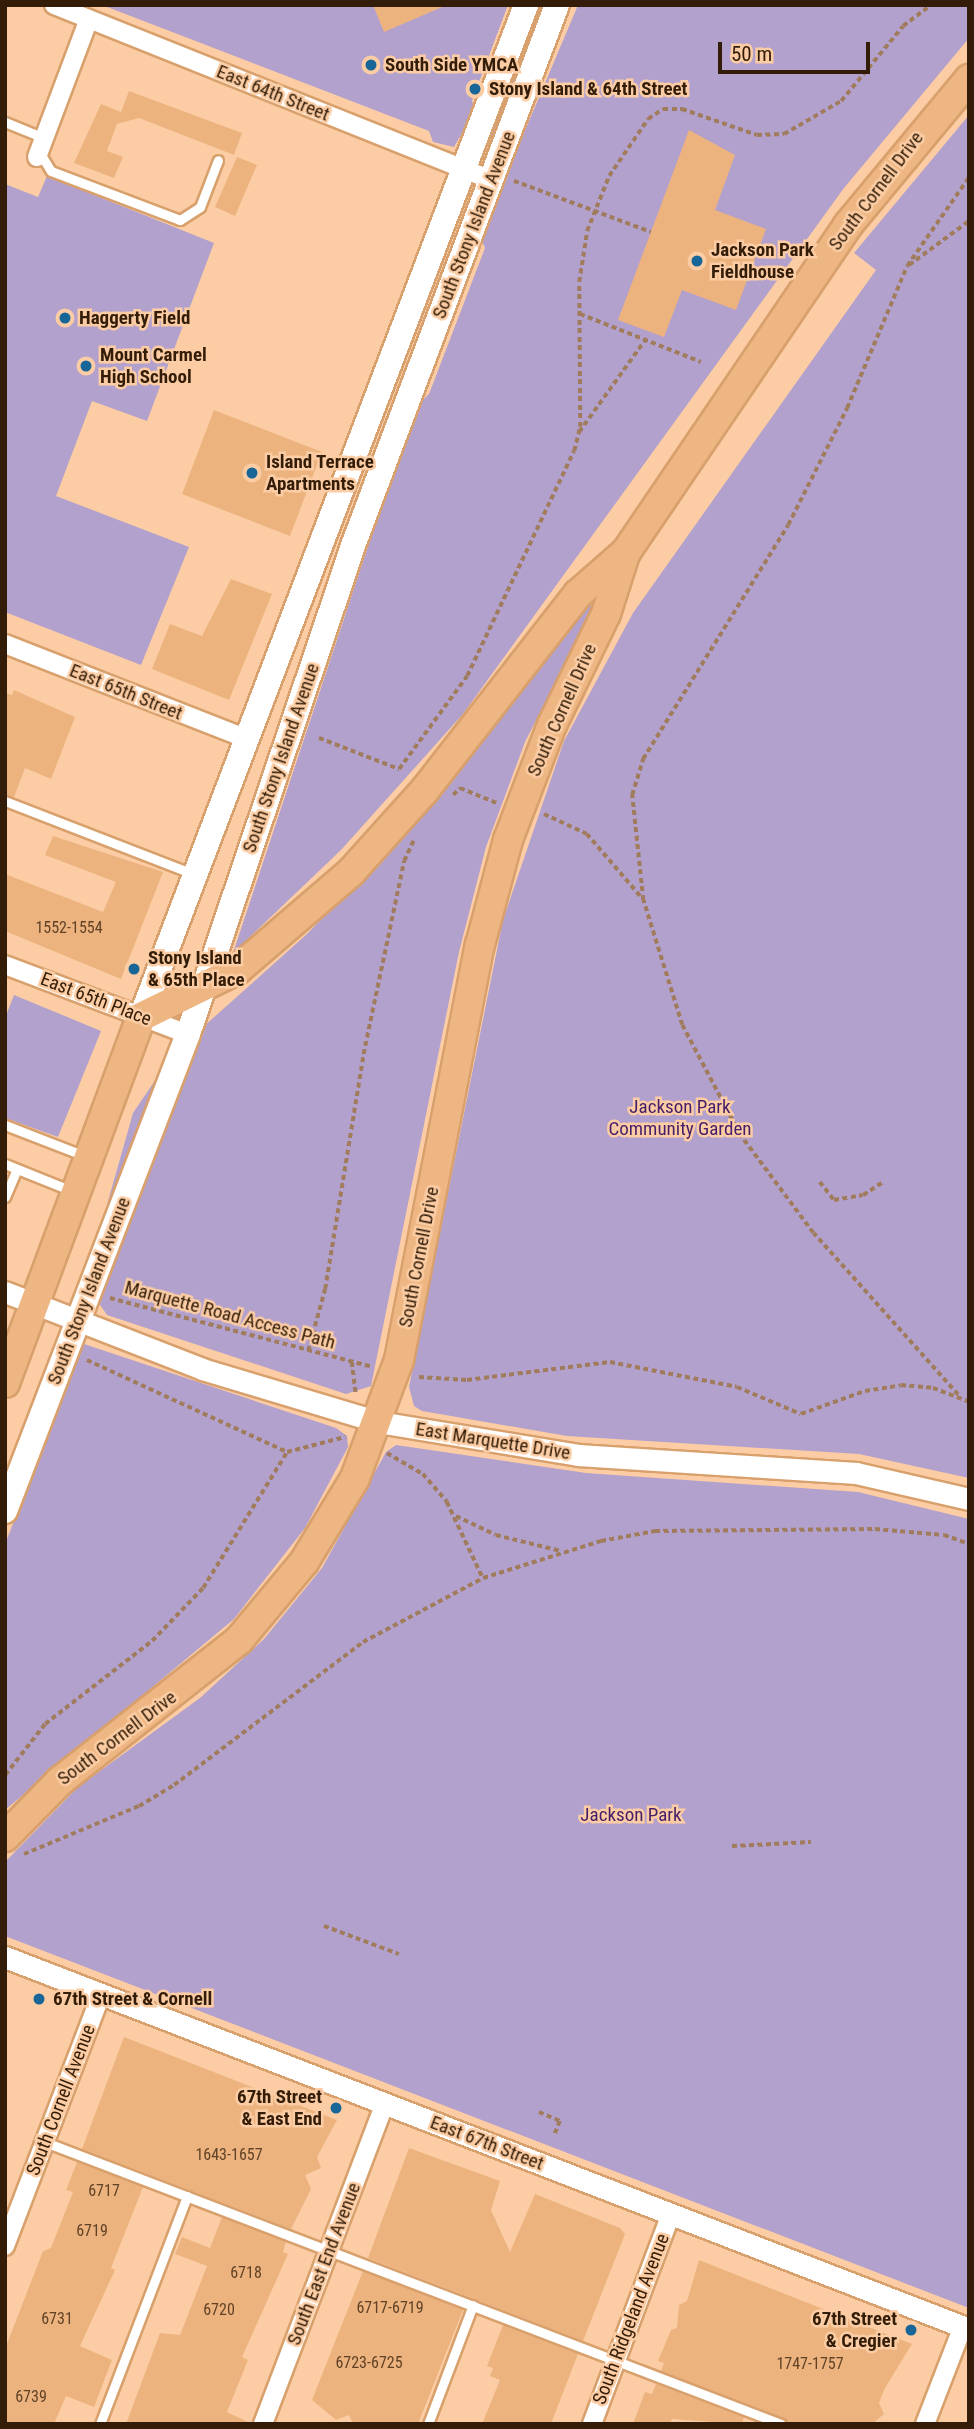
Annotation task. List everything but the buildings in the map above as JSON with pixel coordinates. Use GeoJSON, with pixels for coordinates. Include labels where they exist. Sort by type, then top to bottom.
{"type":"FeatureCollection","features":[{"type":"Feature","properties":{"kind":"highway","name":"South Cornell Drive"},"geometry":{"type":"LineString","coordinates":[[141,1017],[237,970],[351,872],[424,791],[578,594],[626,552],[848,225],[934,114],[969,79]]}},
{"type":"Feature","properties":{"kind":"highway","name":"South Cornell Drive"},"geometry":{"type":"LineString","coordinates":[[14,1845],[60,1781],[210,1667],[279,1595],[345,1496],[379,1422],[399,1360],[480,945],[508,840],[552,725],[606,614],[626,552]]}},
{"type":"Feature","properties":{"kind":"highway","name":"South Stony Island Avenue"},"geometry":{"type":"LineString","coordinates":[[7,1373],[141,1017]]}},
{"type":"Feature","properties":{"kind":"main road","name":"South Stony Island Avenue"},"geometry":{"type":"LineString","coordinates":[[141,1017],[526,5]]}},
{"type":"Feature","properties":{"kind":"main road","name":"South Stony Island Avenue"},"geometry":{"type":"LineString","coordinates":[[5,1511],[188,1034],[354,543],[503,181],[557,5]]}},
{"type":"Feature","properties":{"kind":"street","name":"East 64th Street"},"geometry":{"type":"LineString","coordinates":[[54,5],[91,12],[463,170],[503,181]]}},
{"type":"Feature","properties":{"kind":"street"},"geometry":{"type":"LineString","coordinates":[[40,149],[91,12]]}},
{"type":"Feature","properties":{"kind":"street","name":"East 65th Street"},"geometry":{"type":"LineString","coordinates":[[5,644],[247,739]]}},
{"type":"Feature","properties":{"kind":"street","name":"East 65th Place"},"geometry":{"type":"LineString","coordinates":[[5,965],[188,1034]]}},
{"type":"Feature","properties":{"kind":"street","name":"East Marquette Drive"},"geometry":{"type":"LineString","coordinates":[[5,1292],[202,1369],[379,1422],[578,1455],[856,1473],[969,1499]]}},
{"type":"Feature","properties":{"kind":"street","name":"East 67th Street"},"geometry":{"type":"LineString","coordinates":[[5,1957],[966,2328]]}},
{"type":"Feature","properties":{"kind":"street","name":"South Cornell Avenue"},"geometry":{"type":"LineString","coordinates":[[5,2246],[101,1994]]}},
{"type":"Feature","properties":{"kind":"street","name":"South East End Avenue"},"geometry":{"type":"LineString","coordinates":[[263,2424],[385,2104]]}},
{"type":"Feature","properties":{"kind":"street","name":"South Ridgeland Avenue"},"geometry":{"type":"LineString","coordinates":[[592,2424],[671,2214]]}},
{"type":"Feature","properties":{"kind":"street"},"geometry":{"type":"LineString","coordinates":[[925,2424],[966,2328]]}},
{"type":"Feature","properties":{"kind":"lane"},"geometry":{"type":"LineString","coordinates":[[5,122],[40,149],[51,171],[180,220],[200,207],[218,160]]}},
{"type":"Feature","properties":{"kind":"lane"},"geometry":{"type":"LineString","coordinates":[[5,801],[195,874]]}},
{"type":"Feature","properties":{"kind":"lane"},"geometry":{"type":"LineString","coordinates":[[5,1125],[89,1158]]}},
{"type":"Feature","properties":{"kind":"lane"},"geometry":{"type":"LineString","coordinates":[[5,1164],[76,1193]]}},
{"type":"Feature","properties":{"kind":"lane"},"geometry":{"type":"LineString","coordinates":[[5,1197],[17,1169]]}},
{"type":"Feature","properties":{"kind":"lane"},"geometry":{"type":"LineString","coordinates":[[45,2142],[473,2305],[759,2420],[781,2424]]}},
{"type":"Feature","properties":{"kind":"lane"},"geometry":{"type":"LineString","coordinates":[[100,2424],[187,2196]]}},
{"type":"Feature","properties":{"kind":"lane"},"geometry":{"type":"LineString","coordinates":[[428,2424],[473,2305]]}},
{"type":"Feature","properties":{"kind":"path"},"geometry":{"type":"LineString","coordinates":[[578,434],[579,282],[595,211],[610,176],[648,119],[663,109],[681,109],[757,135],[784,134],[841,101],[903,26],[931,5]]}},
{"type":"Feature","properties":{"kind":"path"},"geometry":{"type":"LineString","coordinates":[[969,177],[907,266],[847,408],[788,525],[636,775],[632,829],[643,900],[682,1025],[740,1135],[813,1233],[958,1395],[969,1402]]}},
{"type":"Feature","properties":{"kind":"path"},"geometry":{"type":"LineString","coordinates":[[503,181],[651,232]]}},
{"type":"Feature","properties":{"kind":"path"},"geometry":{"type":"LineString","coordinates":[[907,266],[969,221]]}},
{"type":"Feature","properties":{"kind":"path"},"geometry":{"type":"LineString","coordinates":[[580,314],[701,362]]}},
{"type":"Feature","properties":{"kind":"path"},"geometry":{"type":"LineString","coordinates":[[318,738],[399,769],[467,676],[578,434],[645,340]]}},
{"type":"Feature","properties":{"kind":"path"},"geometry":{"type":"LineString","coordinates":[[444,804],[460,788],[500,805]]}},
{"type":"Feature","properties":{"kind":"path"},"geometry":{"type":"LineString","coordinates":[[551,815],[587,834],[643,900]]}},
{"type":"Feature","properties":{"kind":"path"},"geometry":{"type":"LineString","coordinates":[[308,1351],[325,1289],[345,1144],[399,881],[422,829]]}},
{"type":"Feature","properties":{"kind":"path"},"geometry":{"type":"LineString","coordinates":[[820,1182],[834,1200],[863,1195],[883,1182]]}},
{"type":"Feature","properties":{"kind":"path","name":"Marquette Road Access Path"},"geometry":{"type":"LineString","coordinates":[[100,1295],[377,1368]]}},
{"type":"Feature","properties":{"kind":"path"},"geometry":{"type":"LineString","coordinates":[[89,1361],[288,1452],[346,1436]]}},
{"type":"Feature","properties":{"kind":"path","name":"Marquette Road Access Path"},"geometry":{"type":"LineString","coordinates":[[352,1362],[356,1394]]}},
{"type":"Feature","properties":{"kind":"path"},"geometry":{"type":"LineString","coordinates":[[411,1376],[467,1380],[610,1362],[737,1387],[801,1414],[865,1391],[901,1385],[958,1395]]}},
{"type":"Feature","properties":{"kind":"path"},"geometry":{"type":"LineString","coordinates":[[5,1775],[45,1724],[152,1641],[203,1588],[288,1452]]}},
{"type":"Feature","properties":{"kind":"path"},"geometry":{"type":"LineString","coordinates":[[386,1452],[423,1474],[454,1516],[483,1578]]}},
{"type":"Feature","properties":{"kind":"path"},"geometry":{"type":"LineString","coordinates":[[454,1516],[496,1535],[563,1552]]}},
{"type":"Feature","properties":{"kind":"path"},"geometry":{"type":"LineString","coordinates":[[14,1845],[139,1806],[174,1785],[363,1642],[483,1578],[563,1552],[655,1531],[790,1527],[944,1535],[969,1544]]}},
{"type":"Feature","properties":{"kind":"path"},"geometry":{"type":"LineString","coordinates":[[732,1846],[811,1842]]}},
{"type":"Feature","properties":{"kind":"path"},"geometry":{"type":"LineString","coordinates":[[324,1926],[399,1954]]}},
{"type":"Feature","properties":{"kind":"path"},"geometry":{"type":"LineString","coordinates":[[539,2112],[560,2120],[555,2134]]}},
{"type":"Feature","properties":{"kind":"green space","name":"South Side YMCA"},"geometry":{"type":"Polygon","coordinates":[[[102,5],[508,5],[472,101],[475,110],[454,147],[433,142],[429,131],[102,5]]]}},
{"type":"Feature","properties":{"kind":"green space"},"geometry":{"type":"Polygon","coordinates":[[[538,5],[547,5],[495,141],[487,138],[538,5]]]}},
{"type":"Feature","properties":{"kind":"green space"},"geometry":{"type":"Polygon","coordinates":[[[578,5],[969,5],[969,38],[844,188],[463,714],[341,850],[233,953],[414,408],[429,394],[485,248],[480,237],[578,5]]]}},
{"type":"Feature","properties":{"kind":"green space","name":"Jackson Park Community Garden"},"geometry":{"type":"Polygon","coordinates":[[[969,115],[969,1478],[859,1454],[567,1436],[422,1411],[414,1406],[409,1387],[503,920],[564,741],[633,613],[876,270],[854,253],[969,115]]]}},
{"type":"Feature","properties":{"kind":"green space","name":"Mount Carmel High School"},"geometry":{"type":"Polygon","coordinates":[[[47,176],[214,243],[147,421],[92,401],[56,496],[189,547],[141,665],[5,612],[5,184],[38,197],[47,176]]]}},
{"type":"Feature","properties":{"kind":"green space"},"geometry":{"type":"Polygon","coordinates":[[[590,604],[594,607],[525,742],[486,847],[459,952],[371,1386],[346,1394],[107,1315],[98,1302],[202,1028],[307,934],[410,828],[590,604]]]}},
{"type":"Feature","properties":{"kind":"green space"},"geometry":{"type":"Polygon","coordinates":[[[14,995],[101,1031],[58,1137],[5,1118],[5,1018],[14,995]]]}},
{"type":"Feature","properties":{"kind":"green space"},"geometry":{"type":"Polygon","coordinates":[[[156,1079],[108,1213],[105,1212],[133,1113],[156,1079]]]}},
{"type":"Feature","properties":{"kind":"green space"},"geometry":{"type":"Polygon","coordinates":[[[84,1344],[336,1428],[347,1436],[348,1447],[305,1528],[234,1619],[5,1810],[5,1544],[84,1344]]]}},
{"type":"Feature","properties":{"kind":"green space","name":"Jackson Park"},"geometry":{"type":"Polygon","coordinates":[[[396,1445],[586,1473],[858,1492],[969,1519],[969,2308],[5,1936],[5,1862],[78,1787],[200,1698],[264,1639],[322,1568],[386,1452],[396,1445]]]}},
{"type":"Feature","properties":{"kind":"place","name":"South Side YMCA"},"geometry":{"type":"Point","coordinates":[371,65]}},
{"type":"Feature","properties":{"kind":"place","name":"Stony Island & 64th Street"},"geometry":{"type":"Point","coordinates":[475,89]}},
{"type":"Feature","properties":{"kind":"place","name":"Jackson Park Fieldhouse"},"geometry":{"type":"Point","coordinates":[697,261]}},
{"type":"Feature","properties":{"kind":"place","name":"Haggerty Field"},"geometry":{"type":"Point","coordinates":[65,318]}},
{"type":"Feature","properties":{"kind":"place","name":"Mount Carmel High School"},"geometry":{"type":"Point","coordinates":[86,366]}},
{"type":"Feature","properties":{"kind":"place","name":"Island Terrace Apartments"},"geometry":{"type":"Point","coordinates":[252,473]}},
{"type":"Feature","properties":{"kind":"place","name":"Stony Island & 65th Place"},"geometry":{"type":"Point","coordinates":[134,969]}},
{"type":"Feature","properties":{"kind":"place","name":"67th Street & Cornell"},"geometry":{"type":"Point","coordinates":[39,1999]}},
{"type":"Feature","properties":{"kind":"place","name":"67th Street & East End"},"geometry":{"type":"Point","coordinates":[336,2108]}},
{"type":"Feature","properties":{"kind":"place","name":"67th Street & Cregier"},"geometry":{"type":"Point","coordinates":[911,2330]}}]}
